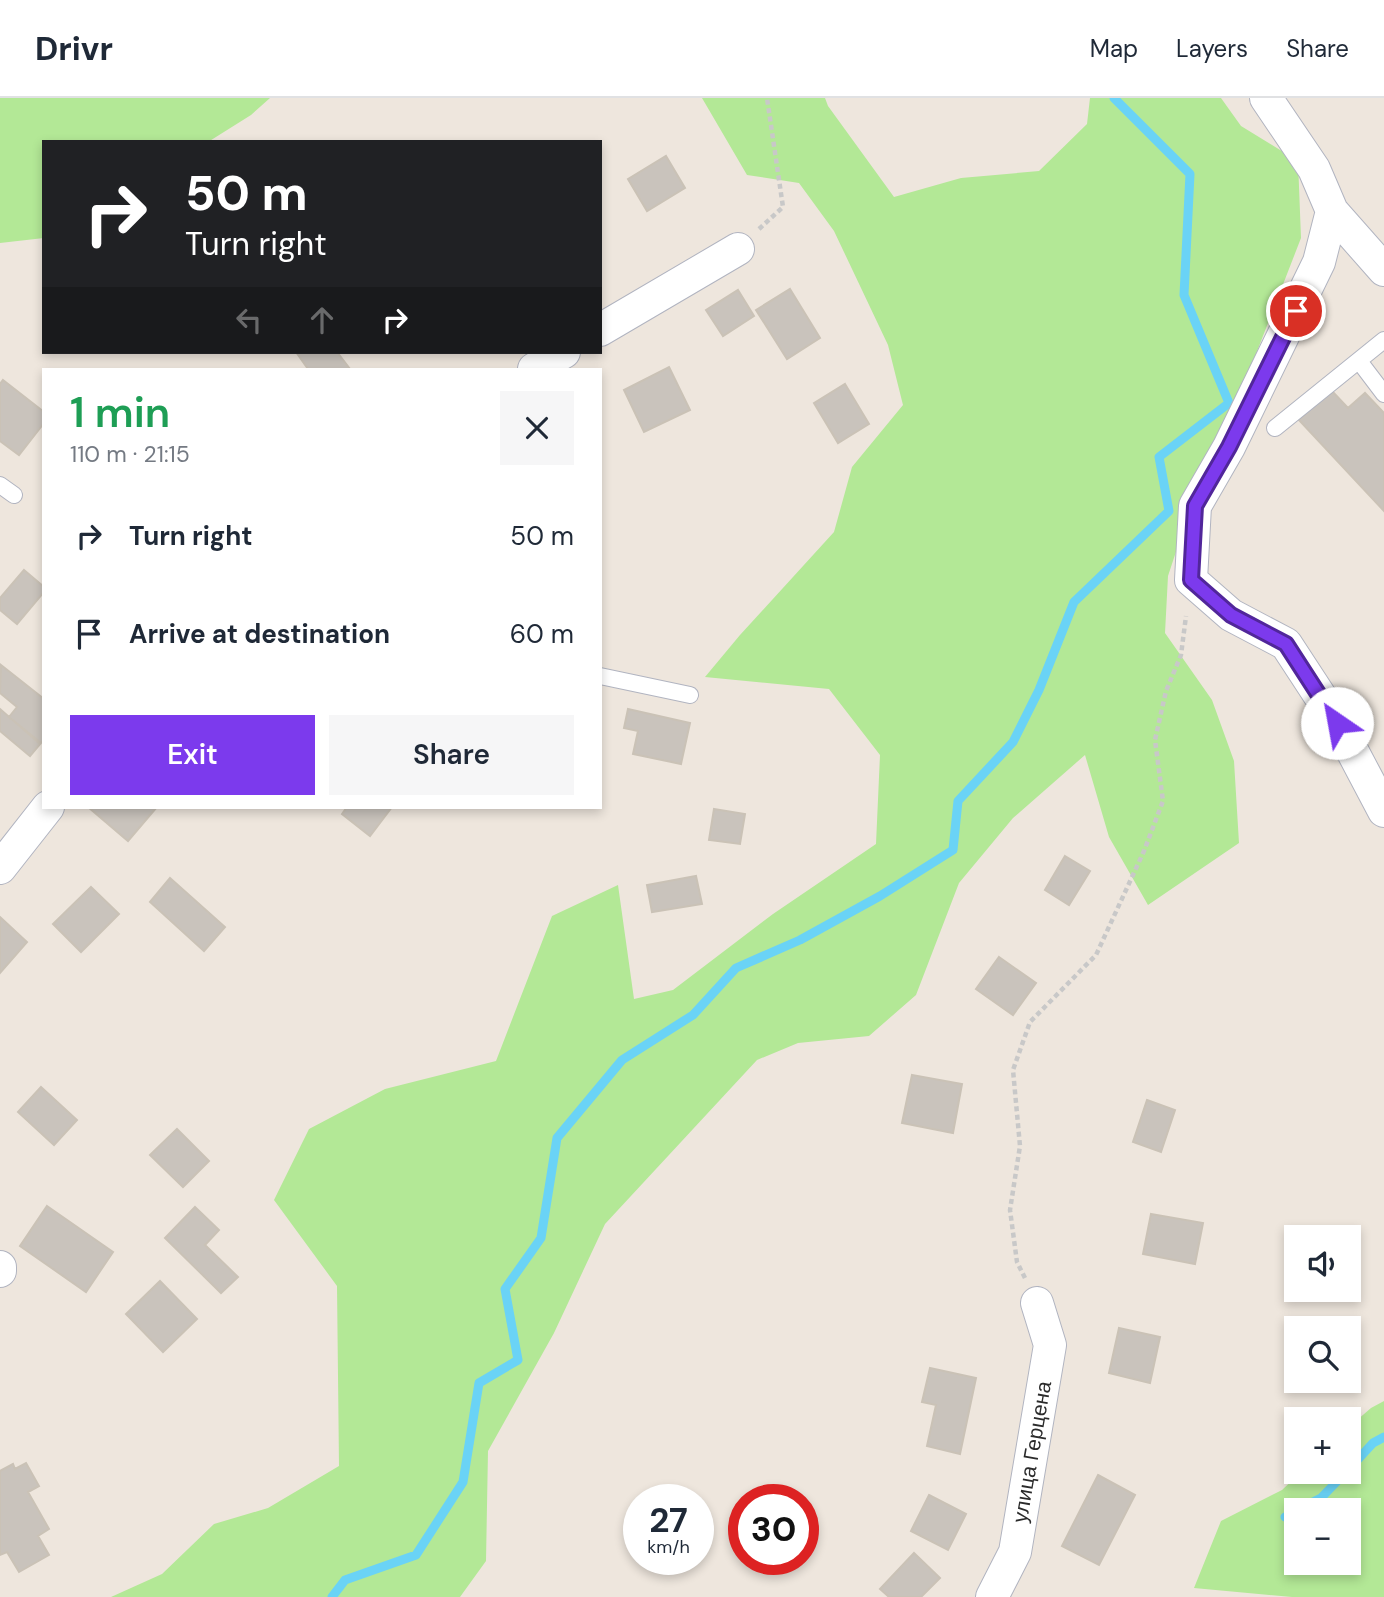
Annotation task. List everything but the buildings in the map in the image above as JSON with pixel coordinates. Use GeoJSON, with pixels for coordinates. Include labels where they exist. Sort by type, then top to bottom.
{"type":"FeatureCollection","features":[{"type":"Feature","properties":{"kind":"street"},"geometry":{"type":"LineString","coordinates":[[1266,98],[1314,169],[1332,211],[1384,270]]}},
{"type":"Feature","properties":{"kind":"street"},"geometry":{"type":"LineString","coordinates":[[1332,211],[1319,262],[1229,447],[1195,506],[1191,580],[1231,615],[1286,644],[1337,723],[1384,811]]}},
{"type":"Feature","properties":{"kind":"street"},"geometry":{"type":"LineString","coordinates":[[602,329],[738,248]]}},
{"type":"Feature","properties":{"kind":"street"},"geometry":{"type":"LineString","coordinates":[[536,368],[560,354]]}},
{"type":"Feature","properties":{"kind":"street"},"geometry":{"type":"LineString","coordinates":[[0,868],[46,809]]}},
{"type":"Feature","properties":{"kind":"street","name":"улица Герцена"},"geometry":{"type":"LineString","coordinates":[[992,1597],[1016,1552],[1050,1345],[1037,1303]]}},
{"type":"Feature","properties":{"kind":"lane"},"geometry":{"type":"LineString","coordinates":[[1275,428],[1384,340]]}},
{"type":"Feature","properties":{"kind":"lane"},"geometry":{"type":"LineString","coordinates":[[1359,361],[1384,394]]}},
{"type":"Feature","properties":{"kind":"lane"},"geometry":{"type":"LineString","coordinates":[[0,485],[14,495]]}},
{"type":"Feature","properties":{"kind":"lane"},"geometry":{"type":"LineString","coordinates":[[602,676],[690,695]]}},
{"type":"Feature","properties":{"kind":"path"},"geometry":{"type":"LineString","coordinates":[[767,98],[783,207]]}},
{"type":"Feature","properties":{"kind":"path"},"geometry":{"type":"LineString","coordinates":[[1037,1303],[1017,1262],[1010,1210],[1020,1146],[1013,1070],[1030,1022],[1096,954],[1144,851],[1163,801],[1155,740],[1166,691],[1181,655],[1191,580]]}},
{"type":"Feature","properties":{"kind":"green space"},"geometry":{"type":"Polygon","coordinates":[[[0,98],[270,98],[251,115],[211,140],[42,140],[42,238],[0,243],[0,98]]]}},
{"type":"Feature","properties":{"kind":"green space"},"geometry":{"type":"Polygon","coordinates":[[[702,98],[825,98],[828,106],[894,197],[961,178],[1039,171],[1087,124],[1090,98],[1221,98],[1241,126],[1298,161],[1301,238],[1256,354],[1204,467],[1168,576],[1165,633],[1212,700],[1234,761],[1239,843],[1148,905],[1109,837],[1085,755],[1013,818],[959,883],[916,995],[869,1036],[798,1043],[757,1060],[605,1224],[554,1333],[488,1451],[486,1561],[460,1597],[111,1597],[162,1574],[214,1524],[268,1508],[339,1466],[337,1286],[274,1200],[309,1129],[385,1089],[496,1061],[552,916],[618,885],[634,999],[673,990],[773,914],[876,844],[880,755],[829,689],[705,677],[834,532],[852,467],[903,405],[888,345],[834,231],[799,183],[747,175],[702,98]]]}},
{"type":"Feature","properties":{"kind":"green space"},"geometry":{"type":"Polygon","coordinates":[[[1384,1401],[1384,1597],[1292,1597],[1194,1588],[1221,1521],[1282,1490],[1288,1484],[1361,1484],[1361,1417],[1384,1401]]]}},
{"type":"Feature","properties":{"kind":"waterway"},"geometry":{"type":"LineString","coordinates":[[332,1597],[345,1580],[416,1555],[463,1482],[479,1383],[518,1360],[505,1289],[541,1238],[557,1138],[622,1060],[693,1015],[736,968],[800,940],[880,896],[953,850],[958,801],[1013,742],[1039,690],[1074,602],[1169,511],[1159,457],[1229,403],[1184,295],[1190,174],[1114,98]]}},
{"type":"Feature","properties":{"kind":"waterway"},"geometry":{"type":"LineString","coordinates":[[1361,1456],[1373,1443],[1384,1437]]}},
{"type":"Feature","properties":{"kind":"waterway"},"geometry":{"type":"LineString","coordinates":[[1321,1498],[1334,1484]]}},
{"type":"Feature","properties":{"kind":"route"},"geometry":{"type":"LineString","coordinates":[[1296,311],[1229,447],[1195,506],[1191,580],[1231,615],[1286,644],[1337,723]]}}]}
